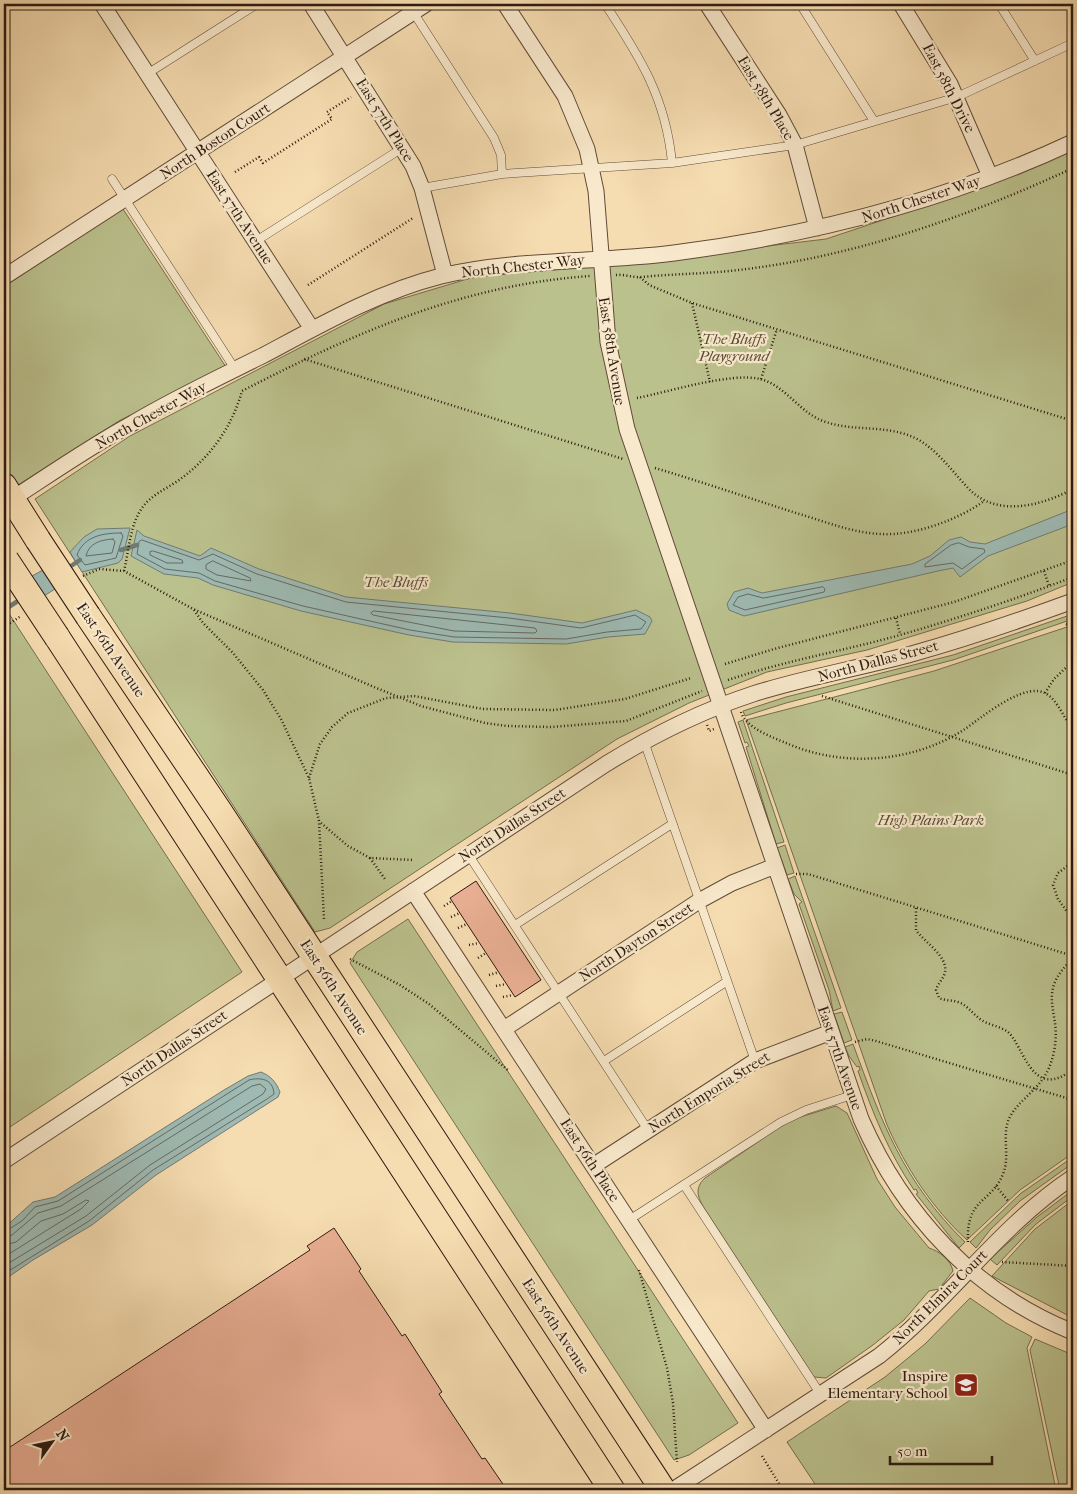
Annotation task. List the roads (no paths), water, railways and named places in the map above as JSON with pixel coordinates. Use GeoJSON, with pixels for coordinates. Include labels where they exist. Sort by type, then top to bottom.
{"type":"FeatureCollection","features":[{"type":"Feature","properties":{"kind":"main road","name":"East 56th Avenue"},"geometry":{"type":"LineString","coordinates":[[8,493],[314,956],[663,1490]]}},
{"type":"Feature","properties":{"kind":"main road"},"geometry":{"type":"LineString","coordinates":[[5,559],[612,1490]]}},
{"type":"Feature","properties":{"kind":"street","name":"East 57th Avenue"},"geometry":{"type":"LineString","coordinates":[[102,4],[312,329]]}},
{"type":"Feature","properties":{"kind":"street","name":"East 57th Place"},"geometry":{"type":"LineString","coordinates":[[311,4],[404,148],[422,188],[445,276]]}},
{"type":"Feature","properties":{"kind":"street","name":"North Boston Court"},"geometry":{"type":"LineString","coordinates":[[4,277],[345,57],[410,8],[426,4]]}},
{"type":"Feature","properties":{"kind":"street","name":"East 58th Avenue"},"geometry":{"type":"LineString","coordinates":[[505,4],[565,96],[582,135],[592,170],[610,357],[624,421],[720,705]]}},
{"type":"Feature","properties":{"kind":"street","name":"East 58th Place"},"geometry":{"type":"LineString","coordinates":[[707,4],[779,114],[795,145],[817,228]]}},
{"type":"Feature","properties":{"kind":"street","name":"East 58th Drive"},"geometry":{"type":"LineString","coordinates":[[901,4],[932,51],[957,97],[990,176]]}},
{"type":"Feature","properties":{"kind":"street","name":"North Chester Way"},"geometry":{"type":"LineString","coordinates":[[8,493],[125,427],[312,329],[390,292],[445,276],[502,265],[672,253],[735,244],[817,228],[899,207],[990,176],[1073,142]]}},
{"type":"Feature","properties":{"kind":"street","name":"North Dallas Street"},"geometry":{"type":"LineString","coordinates":[[4,1161],[278,978],[644,741],[720,705],[773,688],[931,648],[1073,600]]}},
{"type":"Feature","properties":{"kind":"street","name":"East 57th Avenue"},"geometry":{"type":"LineString","coordinates":[[720,705],[852,1095],[875,1149],[900,1192],[932,1234],[969,1269],[1010,1300],[1050,1322],[1073,1332]]}},
{"type":"Feature","properties":{"kind":"street","name":"North Dayton Street"},"geometry":{"type":"LineString","coordinates":[[504,1029],[699,902],[732,883],[774,866]]}},
{"type":"Feature","properties":{"kind":"street","name":"East 56th Place"},"geometry":{"type":"LineString","coordinates":[[413,891],[766,1430]]}},
{"type":"Feature","properties":{"kind":"street","name":"North Emporia Street"},"geometry":{"type":"LineString","coordinates":[[593,1166],[755,1061],[831,1032]]}},
{"type":"Feature","properties":{"kind":"street","name":"North Elmira Court"},"geometry":{"type":"LineString","coordinates":[[673,1490],[821,1395],[895,1343],[1028,1210],[1073,1177]]}},
{"type":"Feature","properties":{"kind":"lane"},"geometry":{"type":"LineString","coordinates":[[147,74],[257,4]]}},
{"type":"Feature","properties":{"kind":"lane"},"geometry":{"type":"LineString","coordinates":[[605,4],[628,39],[660,102],[669,133],[672,163]]}},
{"type":"Feature","properties":{"kind":"lane"},"geometry":{"type":"LineString","coordinates":[[800,4],[874,121]]}},
{"type":"Feature","properties":{"kind":"lane"},"geometry":{"type":"LineString","coordinates":[[999,4],[1035,61]]}},
{"type":"Feature","properties":{"kind":"lane"},"geometry":{"type":"LineString","coordinates":[[410,8],[494,138],[501,155],[502,174]]}},
{"type":"Feature","properties":{"kind":"lane"},"geometry":{"type":"LineString","coordinates":[[422,188],[502,174],[592,170],[672,163],[795,145],[957,97],[1073,43]]}},
{"type":"Feature","properties":{"kind":"lane"},"geometry":{"type":"LineString","coordinates":[[256,241],[404,148]]}},
{"type":"Feature","properties":{"kind":"lane"},"geometry":{"type":"LineString","coordinates":[[112,179],[235,370]]}},
{"type":"Feature","properties":{"kind":"lane"},"geometry":{"type":"LineString","coordinates":[[644,741],[726,982],[755,1061]]}},
{"type":"Feature","properties":{"kind":"lane"},"geometry":{"type":"LineString","coordinates":[[514,925],[672,824]]}},
{"type":"Feature","properties":{"kind":"lane"},"geometry":{"type":"LineString","coordinates":[[468,854],[648,1130]]}},
{"type":"Feature","properties":{"kind":"lane"},"geometry":{"type":"LineString","coordinates":[[604,1061],[726,982]]}},
{"type":"Feature","properties":{"kind":"lane"},"geometry":{"type":"LineString","coordinates":[[629,1220],[781,1122],[806,1110],[852,1095]]}},
{"type":"Feature","properties":{"kind":"lane"},"geometry":{"type":"LineString","coordinates":[[684,1185],[821,1395]]}},
{"type":"Feature","properties":{"kind":"water"},"geometry":{"type":"Polygon","coordinates":[[[1073,509],[1073,524],[988,556],[960,577],[953,568],[744,616],[729,610],[727,604],[734,592],[748,588],[762,593],[912,564],[930,556],[949,540],[961,537],[970,542],[985,544],[1073,509]]]}},
{"type":"Feature","properties":{"kind":"water"},"geometry":{"type":"Polygon","coordinates":[[[130,528],[122,559],[118,563],[82,572],[70,552],[84,537],[97,529],[130,528]]]}},
{"type":"Feature","properties":{"kind":"water"},"geometry":{"type":"Polygon","coordinates":[[[137,530],[144,536],[200,556],[211,548],[259,569],[346,597],[510,613],[582,623],[636,610],[650,617],[652,621],[645,634],[608,637],[566,644],[453,642],[409,635],[301,611],[213,585],[198,578],[164,574],[131,556],[137,530]]]}},
{"type":"Feature","properties":{"kind":"water"},"geometry":{"type":"Polygon","coordinates":[[[43,570],[55,589],[44,596],[32,576],[43,570]]]}},
{"type":"Feature","properties":{"kind":"water"},"geometry":{"type":"Polygon","coordinates":[[[261,1072],[268,1075],[275,1082],[280,1092],[278,1097],[156,1175],[92,1225],[33,1260],[4,1280],[4,1228],[33,1202],[55,1197],[224,1090],[248,1076],[261,1072]]]}},
{"type":"Feature","properties":{"kind":"waterway"},"geometry":{"type":"LineString","coordinates":[[121,550],[137,545]]}},
{"type":"Feature","properties":{"kind":"waterway"},"geometry":{"type":"LineString","coordinates":[[65,570],[80,560]]}},
{"type":"Feature","properties":{"kind":"waterway"},"geometry":{"type":"LineString","coordinates":[[4,610],[21,599]]}},
{"type":"Feature","properties":{"kind":"place","name":"Inspire Elementary School"},"geometry":{"type":"Point","coordinates":[966,1385]}},
{"type":"Feature","properties":{"kind":"park label","name":"The Bluffs Playground"},"geometry":{"type":"Point","coordinates":[734,348]}},
{"type":"Feature","properties":{"kind":"park label","name":"The Bluffs"},"geometry":{"type":"Point","coordinates":[396,582]}},
{"type":"Feature","properties":{"kind":"park label","name":"High Plains Park"},"geometry":{"type":"Point","coordinates":[931,820]}}]}
